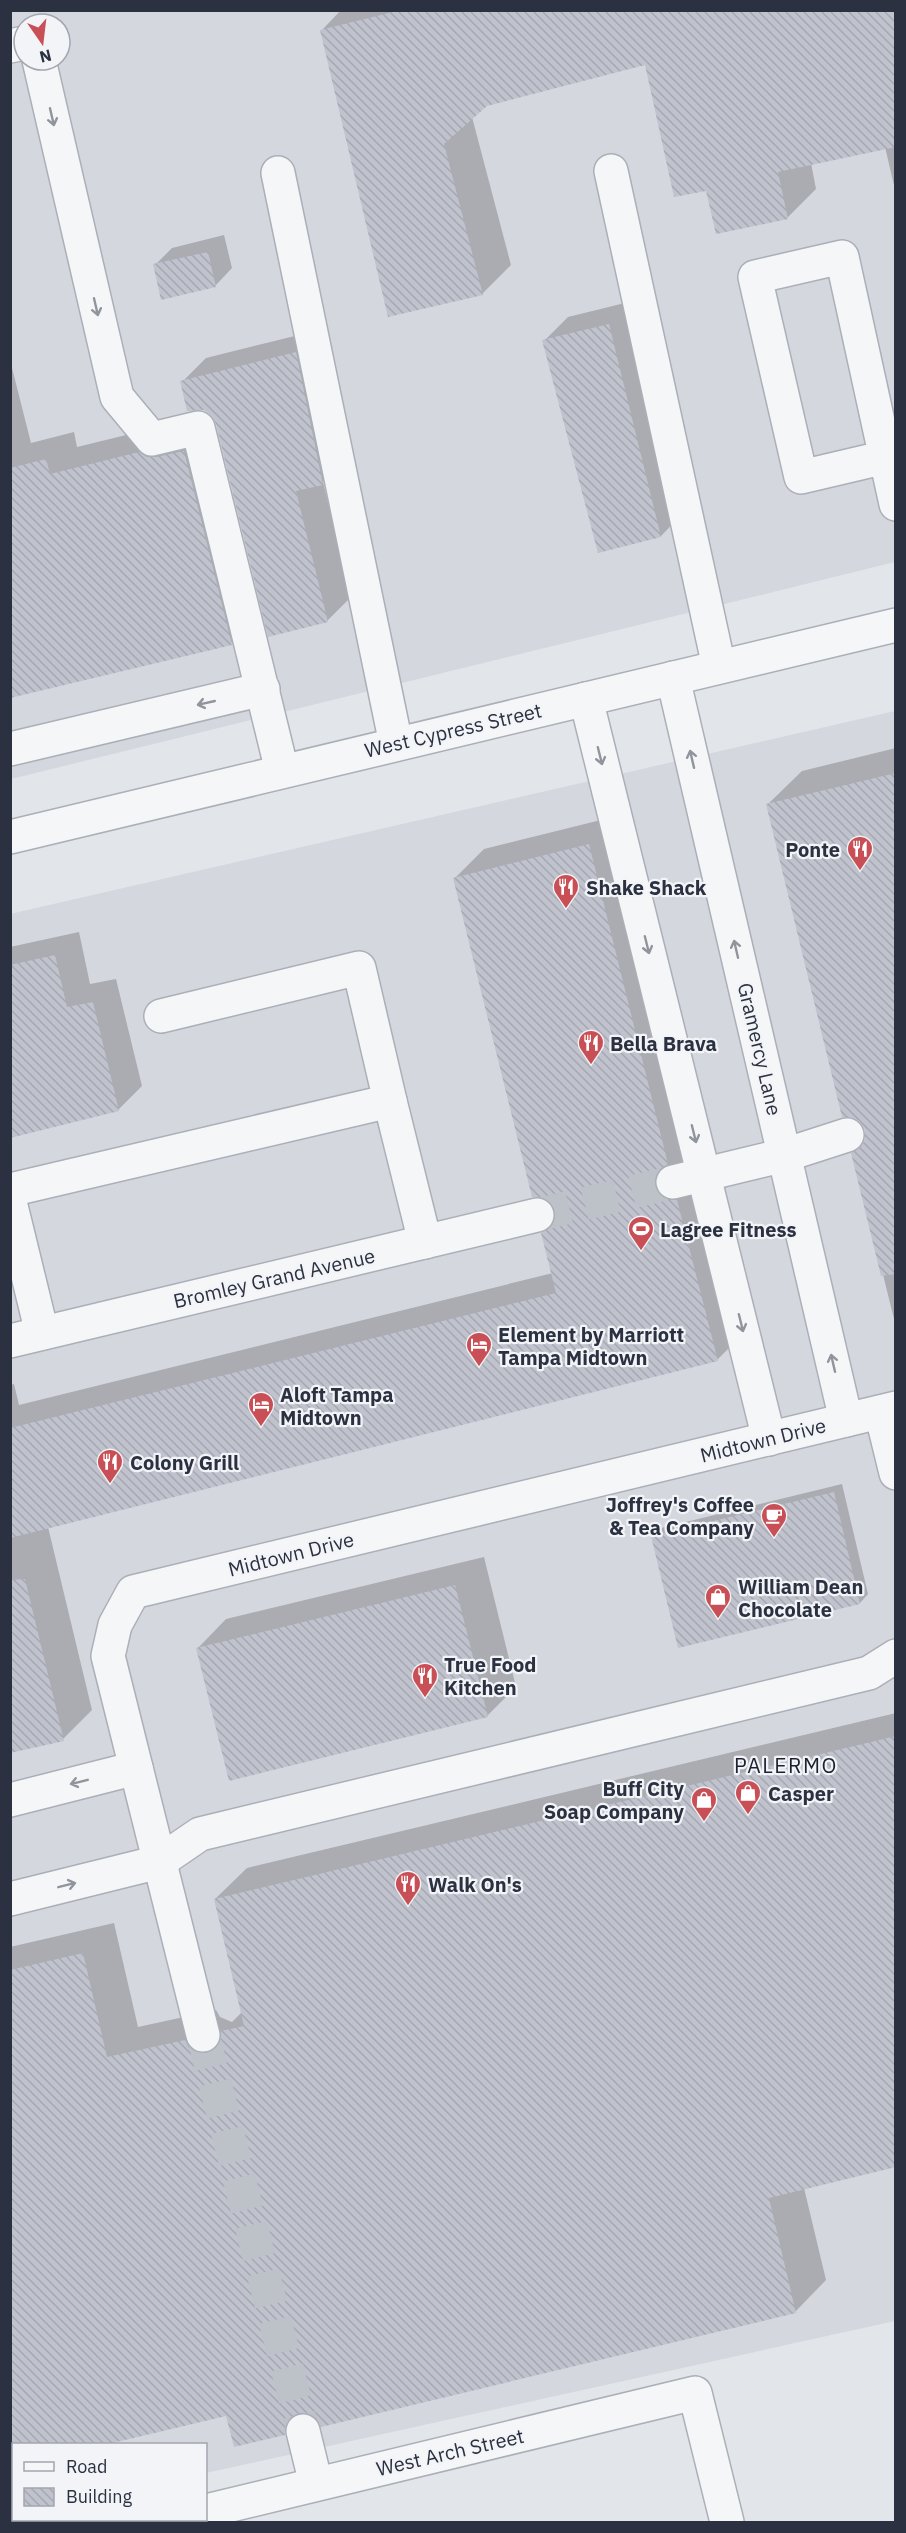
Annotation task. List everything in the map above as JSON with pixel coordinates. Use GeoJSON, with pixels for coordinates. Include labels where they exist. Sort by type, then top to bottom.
{"type":"FeatureCollection","features":[{"type":"Feature","properties":{"kind":"street"},"geometry":{"type":"LineString","coordinates":[[42,72],[117,397],[152,438],[198,428],[282,771]]}},
{"type":"Feature","properties":{"kind":"street"},"geometry":{"type":"LineString","coordinates":[[611,171],[718,667]]}},
{"type":"Feature","properties":{"kind":"street"},"geometry":{"type":"LineString","coordinates":[[278,173],[396,744]]}},
{"type":"Feature","properties":{"kind":"street"},"geometry":{"type":"LineString","coordinates":[[842,257],[892,484],[801,477],[755,277],[842,257]]}},
{"type":"Feature","properties":{"kind":"street","name":"West Cypress Street"},"geometry":{"type":"LineString","coordinates":[[10,837],[896,626]]}},
{"type":"Feature","properties":{"kind":"street","name":"Gramercy Lane"},"geometry":{"type":"LineString","coordinates":[[673,678],[846,1420]]}},
{"type":"Feature","properties":{"kind":"street"},"geometry":{"type":"LineString","coordinates":[[10,749],[262,689]]}},
{"type":"Feature","properties":{"kind":"street"},"geometry":{"type":"LineString","coordinates":[[586,699],[769,1439]]}},
{"type":"Feature","properties":{"kind":"street"},"geometry":{"type":"LineString","coordinates":[[161,1016],[359,968],[425,1242]]}},
{"type":"Feature","properties":{"kind":"street"},"geometry":{"type":"LineString","coordinates":[[10,1190],[390,1101]]}},
{"type":"Feature","properties":{"kind":"street"},"geometry":{"type":"LineString","coordinates":[[673,1182],[785,1155],[847,1135]]}},
{"type":"Feature","properties":{"kind":"street"},"geometry":{"type":"LineString","coordinates":[[10,1202],[42,1333]]}},
{"type":"Feature","properties":{"kind":"street","name":"Bromley Grand Avenue"},"geometry":{"type":"LineString","coordinates":[[10,1341],[537,1215]]}},
{"type":"Feature","properties":{"kind":"street"},"geometry":{"type":"LineString","coordinates":[[888,1410],[896,1473]]}},
{"type":"Feature","properties":{"kind":"street","name":"Midtown Drive"},"geometry":{"type":"LineString","coordinates":[[203,2035],[108,1656],[115,1625],[133,1593],[888,1410]]}},
{"type":"Feature","properties":{"kind":"street"},"geometry":{"type":"LineString","coordinates":[[10,1899],[159,1863],[200,1834],[869,1673],[896,1656]]}},
{"type":"Feature","properties":{"kind":"street"},"geometry":{"type":"LineString","coordinates":[[10,1800],[136,1768]]}},
{"type":"Feature","properties":{"kind":"street","name":"West Arch Street"},"geometry":{"type":"LineString","coordinates":[[207,2511],[695,2393],[727,2523]]}},
{"type":"Feature","properties":{"kind":"street"},"geometry":{"type":"LineString","coordinates":[[303,2431],[316,2484]]}},
{"type":"Feature","properties":{"kind":"shaded area"},"geometry":{"type":"Polygon","coordinates":[[[10,11],[895,11],[895,562],[11,779],[10,11]]]}},
{"type":"Feature","properties":{"kind":"shaded area"},"geometry":{"type":"Polygon","coordinates":[[[895,711],[895,2321],[207,2473],[207,2443],[12,2443],[11,2516],[10,914],[895,711]]]}},
{"type":"Feature","properties":{"kind":"building"},"geometry":{"type":"Polygon","coordinates":[[[401,10],[896,10],[896,147],[778,172],[788,219],[716,234],[706,191],[674,197],[645,65],[487,106],[444,144],[483,295],[388,317],[320,30],[401,10]]]}},
{"type":"Feature","properties":{"kind":"building"},"geometry":{"type":"Polygon","coordinates":[[[208,252],[216,287],[161,300],[153,264],[208,252]]]}},
{"type":"Feature","properties":{"kind":"building"},"geometry":{"type":"Polygon","coordinates":[[[609,324],[661,537],[598,553],[542,340],[609,324]]]}},
{"type":"Feature","properties":{"kind":"building"},"geometry":{"type":"Polygon","coordinates":[[[296,352],[323,485],[296,491],[328,622],[268,637],[216,424],[212,416],[204,410],[187,411],[180,381],[296,352]]]}},
{"type":"Feature","properties":{"kind":"building"},"geometry":{"type":"Polygon","coordinates":[[[184,451],[232,645],[10,698],[10,468],[46,459],[50,474],[139,452],[147,457],[156,457],[184,451]]]}},
{"type":"Feature","properties":{"kind":"building"},"geometry":{"type":"Polygon","coordinates":[[[896,773],[896,1274],[881,1276],[851,1153],[861,1147],[865,1139],[865,1130],[859,1121],[850,1117],[842,1117],[766,804],[896,773]]]}},
{"type":"Feature","properties":{"kind":"building"},"geometry":{"type":"Polygon","coordinates":[[[589,844],[668,1164],[655,1176],[655,1186],[660,1195],[668,1200],[677,1200],[718,1361],[10,1538],[10,1428],[556,1293],[541,1233],[549,1229],[555,1221],[555,1210],[551,1203],[543,1197],[532,1197],[453,878],[589,844]]]}},
{"type":"Feature","properties":{"kind":"building"},"geometry":{"type":"Polygon","coordinates":[[[55,955],[67,1007],[93,1002],[119,1111],[10,1138],[10,965],[55,955]]]}},
{"type":"Feature","properties":{"kind":"building"},"geometry":{"type":"Polygon","coordinates":[[[834,1492],[860,1604],[678,1648],[651,1536],[834,1492]]]}},
{"type":"Feature","properties":{"kind":"building"},"geometry":{"type":"Polygon","coordinates":[[[25,1579],[64,1741],[10,1753],[10,1580],[25,1579]]]}},
{"type":"Feature","properties":{"kind":"building"},"geometry":{"type":"Polygon","coordinates":[[[455,1585],[488,1717],[229,1781],[196,1648],[455,1585]]]}},
{"type":"Feature","properties":{"kind":"building"},"geometry":{"type":"Polygon","coordinates":[[[896,1736],[896,2167],[769,2198],[796,2313],[321,2427],[316,2418],[308,2413],[299,2413],[290,2418],[285,2425],[285,2435],[234,2447],[226,2416],[112,2443],[12,2443],[10,2445],[10,1970],[83,1953],[107,2057],[185,2040],[189,2048],[197,2053],[208,2053],[221,2041],[221,2031],[244,2026],[214,1899],[896,1736]]]}},
{"type":"Feature","properties":{"kind":"tunnel"},"geometry":{"type":"LineString","coordinates":[[537,1215],[673,1182]]}},
{"type":"Feature","properties":{"kind":"tunnel"},"geometry":{"type":"LineString","coordinates":[[203,2035],[303,2431]]}},
{"type":"Feature","properties":{"kind":"place","name":"Ponte"},"geometry":{"type":"Point","coordinates":[860,872]}},
{"type":"Feature","properties":{"kind":"place","name":"Shake Shack"},"geometry":{"type":"Point","coordinates":[566,910]}},
{"type":"Feature","properties":{"kind":"place","name":"Bella Brava"},"geometry":{"type":"Point","coordinates":[591,1066]}},
{"type":"Feature","properties":{"kind":"place","name":"Lagree Fitness"},"geometry":{"type":"Point","coordinates":[641,1252]}},
{"type":"Feature","properties":{"kind":"place","name":"Element by Marriott Tampa Midtown"},"geometry":{"type":"Point","coordinates":[479,1368]}},
{"type":"Feature","properties":{"kind":"place","name":"Aloft Tampa Midtown"},"geometry":{"type":"Point","coordinates":[261,1428]}},
{"type":"Feature","properties":{"kind":"place","name":"Colony Grill"},"geometry":{"type":"Point","coordinates":[110,1485]}},
{"type":"Feature","properties":{"kind":"place","name":"Joffrey's Coffee & Tea Company"},"geometry":{"type":"Point","coordinates":[774,1539]}},
{"type":"Feature","properties":{"kind":"place","name":"William Dean Chocolate"},"geometry":{"type":"Point","coordinates":[718,1620]}},
{"type":"Feature","properties":{"kind":"place","name":"True Food Kitchen"},"geometry":{"type":"Point","coordinates":[425,1699]}},
{"type":"Feature","properties":{"kind":"place","name":"Casper"},"geometry":{"type":"Point","coordinates":[748,1816]}},
{"type":"Feature","properties":{"kind":"place","name":"Buff City Soap Company"},"geometry":{"type":"Point","coordinates":[704,1823]}},
{"type":"Feature","properties":{"kind":"place","name":"Walk On's"},"geometry":{"type":"Point","coordinates":[408,1907]}},
{"type":"Feature","properties":{"kind":"district","name":"PALERMO"},"geometry":{"type":"Point","coordinates":[786,1765]}}]}
